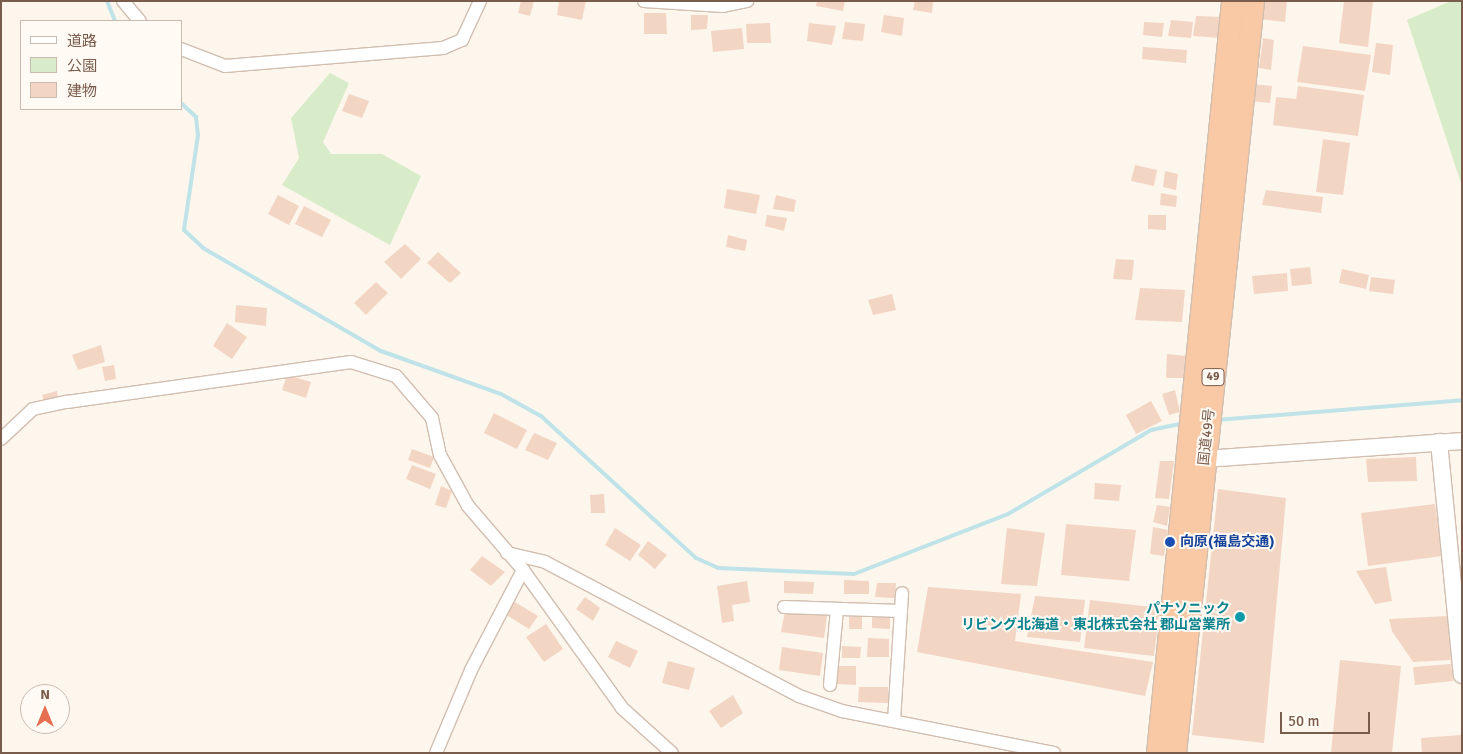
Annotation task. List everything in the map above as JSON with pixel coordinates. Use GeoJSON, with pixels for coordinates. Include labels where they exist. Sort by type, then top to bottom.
{"type":"FeatureCollection","features":[{"type":"Feature","properties":{"kind":"highway","name":"国道49号"},"geometry":{"type":"LineString","coordinates":[[1158,753],[1232,1]]}},
{"type":"Feature","properties":{"kind":"highway","name":"国道49号"},"geometry":{"type":"LineString","coordinates":[[1175,753],[1253,1]]}},
{"type":"Feature","properties":{"kind":"street"},"geometry":{"type":"LineString","coordinates":[[123,1],[139,20]]}},
{"type":"Feature","properties":{"kind":"street"},"geometry":{"type":"LineString","coordinates":[[182,49],[225,66],[443,48],[462,40],[480,1]]}},
{"type":"Feature","properties":{"kind":"street"},"geometry":{"type":"LineString","coordinates":[[644,1],[723,6],[747,1]]}},
{"type":"Feature","properties":{"kind":"street"},"geometry":{"type":"LineString","coordinates":[[1,439],[33,409],[67,402],[314,366],[369,364],[396,376],[423,403],[450,479],[504,552],[523,570],[622,708],[672,753]]}},
{"type":"Feature","properties":{"kind":"street"},"geometry":{"type":"LineString","coordinates":[[1205,458],[1462,441]]}},
{"type":"Feature","properties":{"kind":"street"},"geometry":{"type":"LineString","coordinates":[[1440,442],[1462,675]]}},
{"type":"Feature","properties":{"kind":"street"},"geometry":{"type":"LineString","coordinates":[[504,552],[545,562],[799,696],[894,721],[1054,753]]}},
{"type":"Feature","properties":{"kind":"street"},"geometry":{"type":"LineString","coordinates":[[436,753],[471,670],[523,570]]}},
{"type":"Feature","properties":{"kind":"street"},"geometry":{"type":"LineString","coordinates":[[894,721],[902,593]]}},
{"type":"Feature","properties":{"kind":"street"},"geometry":{"type":"LineString","coordinates":[[784,607],[901,611]]}},
{"type":"Feature","properties":{"kind":"street"},"geometry":{"type":"LineString","coordinates":[[830,685],[837,609]]}},
{"type":"Feature","properties":{"kind":"green space"},"geometry":{"type":"Polygon","coordinates":[[[1451,1],[1462,1],[1462,186],[1407,20],[1451,1]]]}},
{"type":"Feature","properties":{"kind":"green space"},"geometry":{"type":"Polygon","coordinates":[[[330,73],[349,83],[323,142],[331,154],[382,154],[421,176],[390,245],[282,185],[299,158],[291,118],[330,73]]]}},
{"type":"Feature","properties":{"kind":"building"},"geometry":{"type":"Polygon","coordinates":[[[521,1],[534,1],[530,16],[518,13],[521,1]]]}},
{"type":"Feature","properties":{"kind":"building"},"geometry":{"type":"Polygon","coordinates":[[[559,1],[586,1],[582,20],[557,15],[559,1]]]}},
{"type":"Feature","properties":{"kind":"building"},"geometry":{"type":"Polygon","coordinates":[[[817,1],[845,1],[843,11],[816,6],[817,1]]]}},
{"type":"Feature","properties":{"kind":"building"},"geometry":{"type":"Polygon","coordinates":[[[915,1],[933,1],[932,13],[913,10],[915,1]]]}},
{"type":"Feature","properties":{"kind":"building"},"geometry":{"type":"Polygon","coordinates":[[[1263,1],[1287,1],[1285,22],[1261,19],[1263,1]]]}},
{"type":"Feature","properties":{"kind":"building"},"geometry":{"type":"Polygon","coordinates":[[[1344,1],[1373,1],[1368,47],[1339,43],[1344,1]]]}},
{"type":"Feature","properties":{"kind":"building"},"geometry":{"type":"Polygon","coordinates":[[[644,13],[666,13],[667,34],[644,34],[644,13]]]}},
{"type":"Feature","properties":{"kind":"building"},"geometry":{"type":"Polygon","coordinates":[[[691,15],[708,15],[707,29],[691,30],[691,15]]]}},
{"type":"Feature","properties":{"kind":"building"},"geometry":{"type":"Polygon","coordinates":[[[884,15],[904,18],[902,36],[881,32],[884,15]]]}},
{"type":"Feature","properties":{"kind":"building"},"geometry":{"type":"Polygon","coordinates":[[[1196,16],[1223,17],[1221,38],[1193,36],[1196,16]]]}},
{"type":"Feature","properties":{"kind":"building"},"geometry":{"type":"Polygon","coordinates":[[[1171,20],[1193,22],[1191,38],[1168,36],[1171,20]]]}},
{"type":"Feature","properties":{"kind":"building"},"geometry":{"type":"Polygon","coordinates":[[[845,22],[865,24],[863,41],[842,39],[845,22]]]}},
{"type":"Feature","properties":{"kind":"building"},"geometry":{"type":"Polygon","coordinates":[[[1144,22],[1164,23],[1162,37],[1143,35],[1144,22]]]}},
{"type":"Feature","properties":{"kind":"building"},"geometry":{"type":"Polygon","coordinates":[[[770,23],[771,43],[747,43],[746,24],[770,23]]]}},
{"type":"Feature","properties":{"kind":"building"},"geometry":{"type":"Polygon","coordinates":[[[809,23],[836,26],[832,45],[807,41],[809,23]]]}},
{"type":"Feature","properties":{"kind":"building"},"geometry":{"type":"Polygon","coordinates":[[[742,28],[744,49],[713,52],[711,31],[742,28]]]}},
{"type":"Feature","properties":{"kind":"building"},"geometry":{"type":"Polygon","coordinates":[[[1263,38],[1274,40],[1271,70],[1259,68],[1263,38]]]}},
{"type":"Feature","properties":{"kind":"building"},"geometry":{"type":"Polygon","coordinates":[[[1376,43],[1393,45],[1390,75],[1372,72],[1376,43]]]}},
{"type":"Feature","properties":{"kind":"building"},"geometry":{"type":"Polygon","coordinates":[[[1303,46],[1371,55],[1365,91],[1297,82],[1303,46]]]}},
{"type":"Feature","properties":{"kind":"building"},"geometry":{"type":"Polygon","coordinates":[[[1143,47],[1187,50],[1186,63],[1142,59],[1143,47]]]}},
{"type":"Feature","properties":{"kind":"building"},"geometry":{"type":"Polygon","coordinates":[[[1252,84],[1272,86],[1270,103],[1249,101],[1252,84]]]}},
{"type":"Feature","properties":{"kind":"building"},"geometry":{"type":"Polygon","coordinates":[[[1298,86],[1364,95],[1358,136],[1273,125],[1276,97],[1296,99],[1298,86]]]}},
{"type":"Feature","properties":{"kind":"building"},"geometry":{"type":"Polygon","coordinates":[[[349,94],[369,101],[362,118],[342,111],[349,94]]]}},
{"type":"Feature","properties":{"kind":"building"},"geometry":{"type":"Polygon","coordinates":[[[1323,139],[1350,143],[1343,195],[1316,192],[1323,139]]]}},
{"type":"Feature","properties":{"kind":"building"},"geometry":{"type":"Polygon","coordinates":[[[1135,165],[1157,170],[1154,186],[1131,181],[1135,165]]]}},
{"type":"Feature","properties":{"kind":"building"},"geometry":{"type":"Polygon","coordinates":[[[1165,171],[1178,174],[1176,190],[1163,187],[1165,171]]]}},
{"type":"Feature","properties":{"kind":"building"},"geometry":{"type":"Polygon","coordinates":[[[727,189],[760,195],[756,214],[724,208],[727,189]]]}},
{"type":"Feature","properties":{"kind":"building"},"geometry":{"type":"Polygon","coordinates":[[[1266,190],[1323,197],[1321,213],[1262,205],[1266,190]]]}},
{"type":"Feature","properties":{"kind":"building"},"geometry":{"type":"Polygon","coordinates":[[[1161,193],[1177,196],[1176,207],[1160,205],[1161,193]]]}},
{"type":"Feature","properties":{"kind":"building"},"geometry":{"type":"Polygon","coordinates":[[[278,195],[299,206],[289,225],[268,214],[278,195]]]}},
{"type":"Feature","properties":{"kind":"building"},"geometry":{"type":"Polygon","coordinates":[[[776,195],[796,200],[794,212],[773,209],[776,195]]]}},
{"type":"Feature","properties":{"kind":"building"},"geometry":{"type":"Polygon","coordinates":[[[304,206],[331,220],[322,237],[295,224],[304,206]]]}},
{"type":"Feature","properties":{"kind":"building"},"geometry":{"type":"Polygon","coordinates":[[[767,215],[787,218],[784,231],[765,226],[767,215]]]}},
{"type":"Feature","properties":{"kind":"building"},"geometry":{"type":"Polygon","coordinates":[[[1148,215],[1166,215],[1166,230],[1148,229],[1148,215]]]}},
{"type":"Feature","properties":{"kind":"building"},"geometry":{"type":"Polygon","coordinates":[[[728,235],[747,240],[745,251],[726,247],[728,235]]]}},
{"type":"Feature","properties":{"kind":"building"},"geometry":{"type":"Polygon","coordinates":[[[405,244],[421,259],[401,279],[384,262],[405,244]]]}},
{"type":"Feature","properties":{"kind":"building"},"geometry":{"type":"Polygon","coordinates":[[[438,252],[461,273],[450,283],[427,263],[438,252]]]}},
{"type":"Feature","properties":{"kind":"building"},"geometry":{"type":"Polygon","coordinates":[[[1116,259],[1134,260],[1132,280],[1113,279],[1116,259]]]}},
{"type":"Feature","properties":{"kind":"building"},"geometry":{"type":"Polygon","coordinates":[[[1310,267],[1312,284],[1292,286],[1290,269],[1310,267]]]}},
{"type":"Feature","properties":{"kind":"building"},"geometry":{"type":"Polygon","coordinates":[[[1342,269],[1369,275],[1366,289],[1339,283],[1342,269]]]}},
{"type":"Feature","properties":{"kind":"building"},"geometry":{"type":"Polygon","coordinates":[[[1287,273],[1288,291],[1254,294],[1252,276],[1287,273]]]}},
{"type":"Feature","properties":{"kind":"building"},"geometry":{"type":"Polygon","coordinates":[[[1371,277],[1395,280],[1393,294],[1369,291],[1371,277]]]}},
{"type":"Feature","properties":{"kind":"building"},"geometry":{"type":"Polygon","coordinates":[[[376,282],[388,293],[366,315],[354,303],[376,282]]]}},
{"type":"Feature","properties":{"kind":"building"},"geometry":{"type":"Polygon","coordinates":[[[1140,288],[1185,290],[1182,322],[1135,320],[1140,288]]]}},
{"type":"Feature","properties":{"kind":"building"},"geometry":{"type":"Polygon","coordinates":[[[892,294],[896,310],[873,315],[868,300],[892,294]]]}},
{"type":"Feature","properties":{"kind":"building"},"geometry":{"type":"Polygon","coordinates":[[[236,305],[267,308],[266,326],[235,322],[236,305]]]}},
{"type":"Feature","properties":{"kind":"building"},"geometry":{"type":"Polygon","coordinates":[[[227,323],[247,337],[232,359],[213,346],[227,323]]]}},
{"type":"Feature","properties":{"kind":"building"},"geometry":{"type":"Polygon","coordinates":[[[101,345],[105,362],[78,370],[72,355],[101,345]]]}},
{"type":"Feature","properties":{"kind":"building"},"geometry":{"type":"Polygon","coordinates":[[[1167,354],[1186,356],[1184,378],[1166,378],[1167,354]]]}},
{"type":"Feature","properties":{"kind":"building"},"geometry":{"type":"Polygon","coordinates":[[[114,365],[116,379],[105,381],[102,367],[114,365]]]}},
{"type":"Feature","properties":{"kind":"building"},"geometry":{"type":"Polygon","coordinates":[[[287,375],[311,382],[306,398],[282,390],[287,375]]]}},
{"type":"Feature","properties":{"kind":"building"},"geometry":{"type":"Polygon","coordinates":[[[1175,390],[1180,412],[1169,415],[1162,394],[1175,390]]]}},
{"type":"Feature","properties":{"kind":"building"},"geometry":{"type":"Polygon","coordinates":[[[57,391],[58,398],[44,401],[42,395],[57,391]]]}},
{"type":"Feature","properties":{"kind":"building"},"geometry":{"type":"Polygon","coordinates":[[[1151,401],[1162,421],[1136,434],[1126,415],[1151,401]]]}},
{"type":"Feature","properties":{"kind":"building"},"geometry":{"type":"Polygon","coordinates":[[[494,413],[527,430],[517,449],[484,433],[494,413]]]}},
{"type":"Feature","properties":{"kind":"building"},"geometry":{"type":"Polygon","coordinates":[[[534,433],[557,443],[548,460],[525,450],[534,433]]]}},
{"type":"Feature","properties":{"kind":"building"},"geometry":{"type":"Polygon","coordinates":[[[412,449],[434,457],[430,468],[408,460],[412,449]]]}},
{"type":"Feature","properties":{"kind":"building"},"geometry":{"type":"Polygon","coordinates":[[[1416,457],[1417,481],[1368,482],[1366,459],[1416,457]]]}},
{"type":"Feature","properties":{"kind":"building"},"geometry":{"type":"Polygon","coordinates":[[[1160,461],[1174,461],[1169,499],[1155,498],[1160,461]]]}},
{"type":"Feature","properties":{"kind":"building"},"geometry":{"type":"Polygon","coordinates":[[[412,465],[436,474],[430,489],[406,479],[412,465]]]}},
{"type":"Feature","properties":{"kind":"building"},"geometry":{"type":"Polygon","coordinates":[[[1095,483],[1121,485],[1119,501],[1094,499],[1095,483]]]}},
{"type":"Feature","properties":{"kind":"building"},"geometry":{"type":"Polygon","coordinates":[[[441,486],[452,491],[446,508],[435,505],[441,486]]]}},
{"type":"Feature","properties":{"kind":"building","name":"パナソニック リビング北海道・東北株式会社 郡山営業所"},"geometry":{"type":"Polygon","coordinates":[[[1218,489],[1286,498],[1264,743],[1192,735],[1218,489]]]}},
{"type":"Feature","properties":{"kind":"building"},"geometry":{"type":"Polygon","coordinates":[[[604,494],[605,513],[591,513],[590,495],[604,494]]]}},
{"type":"Feature","properties":{"kind":"building"},"geometry":{"type":"Polygon","coordinates":[[[1435,504],[1442,556],[1368,566],[1361,513],[1435,504]]]}},
{"type":"Feature","properties":{"kind":"building"},"geometry":{"type":"Polygon","coordinates":[[[1157,505],[1170,507],[1167,526],[1153,522],[1157,505]]]}},
{"type":"Feature","properties":{"kind":"building"},"geometry":{"type":"Polygon","coordinates":[[[1066,524],[1136,530],[1129,581],[1061,575],[1066,524]]]}},
{"type":"Feature","properties":{"kind":"building"},"geometry":{"type":"Polygon","coordinates":[[[1153,527],[1168,530],[1164,556],[1150,554],[1153,527]]]}},
{"type":"Feature","properties":{"kind":"building"},"geometry":{"type":"Polygon","coordinates":[[[615,528],[641,545],[630,561],[605,545],[615,528]]]}},
{"type":"Feature","properties":{"kind":"building"},"geometry":{"type":"Polygon","coordinates":[[[1007,528],[1045,533],[1037,586],[1001,584],[1007,528]]]}},
{"type":"Feature","properties":{"kind":"building"},"geometry":{"type":"Polygon","coordinates":[[[648,541],[667,555],[655,569],[638,555],[648,541]]]}},
{"type":"Feature","properties":{"kind":"building"},"geometry":{"type":"Polygon","coordinates":[[[482,556],[505,572],[491,586],[470,570],[482,556]]]}},
{"type":"Feature","properties":{"kind":"building"},"geometry":{"type":"Polygon","coordinates":[[[1386,567],[1392,601],[1375,604],[1356,571],[1386,567]]]}},
{"type":"Feature","properties":{"kind":"building"},"geometry":{"type":"Polygon","coordinates":[[[844,580],[869,581],[869,594],[844,594],[844,580]]]}},
{"type":"Feature","properties":{"kind":"building"},"geometry":{"type":"Polygon","coordinates":[[[747,581],[750,602],[732,605],[734,621],[722,623],[717,586],[747,581]]]}},
{"type":"Feature","properties":{"kind":"building"},"geometry":{"type":"Polygon","coordinates":[[[784,581],[814,582],[813,594],[784,593],[784,581]]]}},
{"type":"Feature","properties":{"kind":"building"},"geometry":{"type":"Polygon","coordinates":[[[877,583],[896,583],[895,598],[875,597],[877,583]]]}},
{"type":"Feature","properties":{"kind":"building"},"geometry":{"type":"Polygon","coordinates":[[[928,587],[1021,594],[1015,641],[1153,662],[1145,696],[917,652],[928,587]]]}},
{"type":"Feature","properties":{"kind":"building"},"geometry":{"type":"Polygon","coordinates":[[[1035,596],[1085,600],[1080,642],[1027,637],[1035,596]]]}},
{"type":"Feature","properties":{"kind":"building"},"geometry":{"type":"Polygon","coordinates":[[[585,597],[600,608],[593,621],[576,609],[585,597]]]}},
{"type":"Feature","properties":{"kind":"building"},"geometry":{"type":"Polygon","coordinates":[[[1090,600],[1160,608],[1154,656],[1084,648],[1090,600]]]}},
{"type":"Feature","properties":{"kind":"building"},"geometry":{"type":"Polygon","coordinates":[[[513,601],[538,616],[529,629],[505,614],[513,601]]]}},
{"type":"Feature","properties":{"kind":"building"},"geometry":{"type":"Polygon","coordinates":[[[785,611],[827,616],[824,638],[781,632],[785,611]]]}},
{"type":"Feature","properties":{"kind":"building"},"geometry":{"type":"Polygon","coordinates":[[[1447,616],[1451,660],[1413,662],[1392,631],[1389,619],[1447,616]]]}},
{"type":"Feature","properties":{"kind":"building"},"geometry":{"type":"Polygon","coordinates":[[[849,617],[862,617],[862,629],[849,629],[849,617]]]}},
{"type":"Feature","properties":{"kind":"building"},"geometry":{"type":"Polygon","coordinates":[[[872,617],[890,618],[890,629],[872,628],[872,617]]]}},
{"type":"Feature","properties":{"kind":"building"},"geometry":{"type":"Polygon","coordinates":[[[546,624],[563,649],[544,662],[526,637],[546,624]]]}},
{"type":"Feature","properties":{"kind":"building"},"geometry":{"type":"Polygon","coordinates":[[[868,638],[889,639],[889,657],[867,657],[868,638]]]}},
{"type":"Feature","properties":{"kind":"building"},"geometry":{"type":"Polygon","coordinates":[[[616,641],[638,651],[630,668],[608,657],[616,641]]]}},
{"type":"Feature","properties":{"kind":"building"},"geometry":{"type":"Polygon","coordinates":[[[842,646],[861,647],[860,658],[842,658],[842,646]]]}},
{"type":"Feature","properties":{"kind":"building"},"geometry":{"type":"Polygon","coordinates":[[[782,647],[823,653],[820,676],[779,670],[782,647]]]}},
{"type":"Feature","properties":{"kind":"building"},"geometry":{"type":"Polygon","coordinates":[[[1340,660],[1401,666],[1392,753],[1331,753],[1340,660]]]}},
{"type":"Feature","properties":{"kind":"building"},"geometry":{"type":"Polygon","coordinates":[[[668,661],[695,668],[689,690],[662,683],[668,661]]]}},
{"type":"Feature","properties":{"kind":"building"},"geometry":{"type":"Polygon","coordinates":[[[1451,664],[1453,681],[1415,685],[1413,667],[1451,664]]]}},
{"type":"Feature","properties":{"kind":"building"},"geometry":{"type":"Polygon","coordinates":[[[838,666],[856,666],[856,685],[837,684],[838,666]]]}},
{"type":"Feature","properties":{"kind":"building"},"geometry":{"type":"Polygon","coordinates":[[[859,687],[888,687],[888,703],[858,702],[859,687]]]}},
{"type":"Feature","properties":{"kind":"building"},"geometry":{"type":"Polygon","coordinates":[[[733,695],[743,713],[721,728],[709,711],[733,695]]]}},
{"type":"Feature","properties":{"kind":"building"},"geometry":{"type":"Polygon","coordinates":[[[1461,735],[1462,753],[1422,753],[1421,738],[1461,735]]]}},
{"type":"Feature","properties":{"kind":"waterway"},"geometry":{"type":"LineString","coordinates":[[107,1],[115,20]]}},
{"type":"Feature","properties":{"kind":"waterway"},"geometry":{"type":"LineString","coordinates":[[182,104],[196,117],[198,135],[184,230],[203,248],[381,351],[501,394],[541,416],[696,558],[718,568],[854,574],[1008,514],[1151,430],[1184,423]]}},
{"type":"Feature","properties":{"kind":"waterway"},"geometry":{"type":"LineString","coordinates":[[1216,420],[1462,400]]}},
{"type":"Feature","properties":{"kind":"place","name":"向原(福島交通)"},"geometry":{"type":"Point","coordinates":[1170,542]}},
{"type":"Feature","properties":{"kind":"place","name":"パナソニック リビング北海道・東北株式会社 郡山営業所"},"geometry":{"type":"Point","coordinates":[1240,617]}}]}
